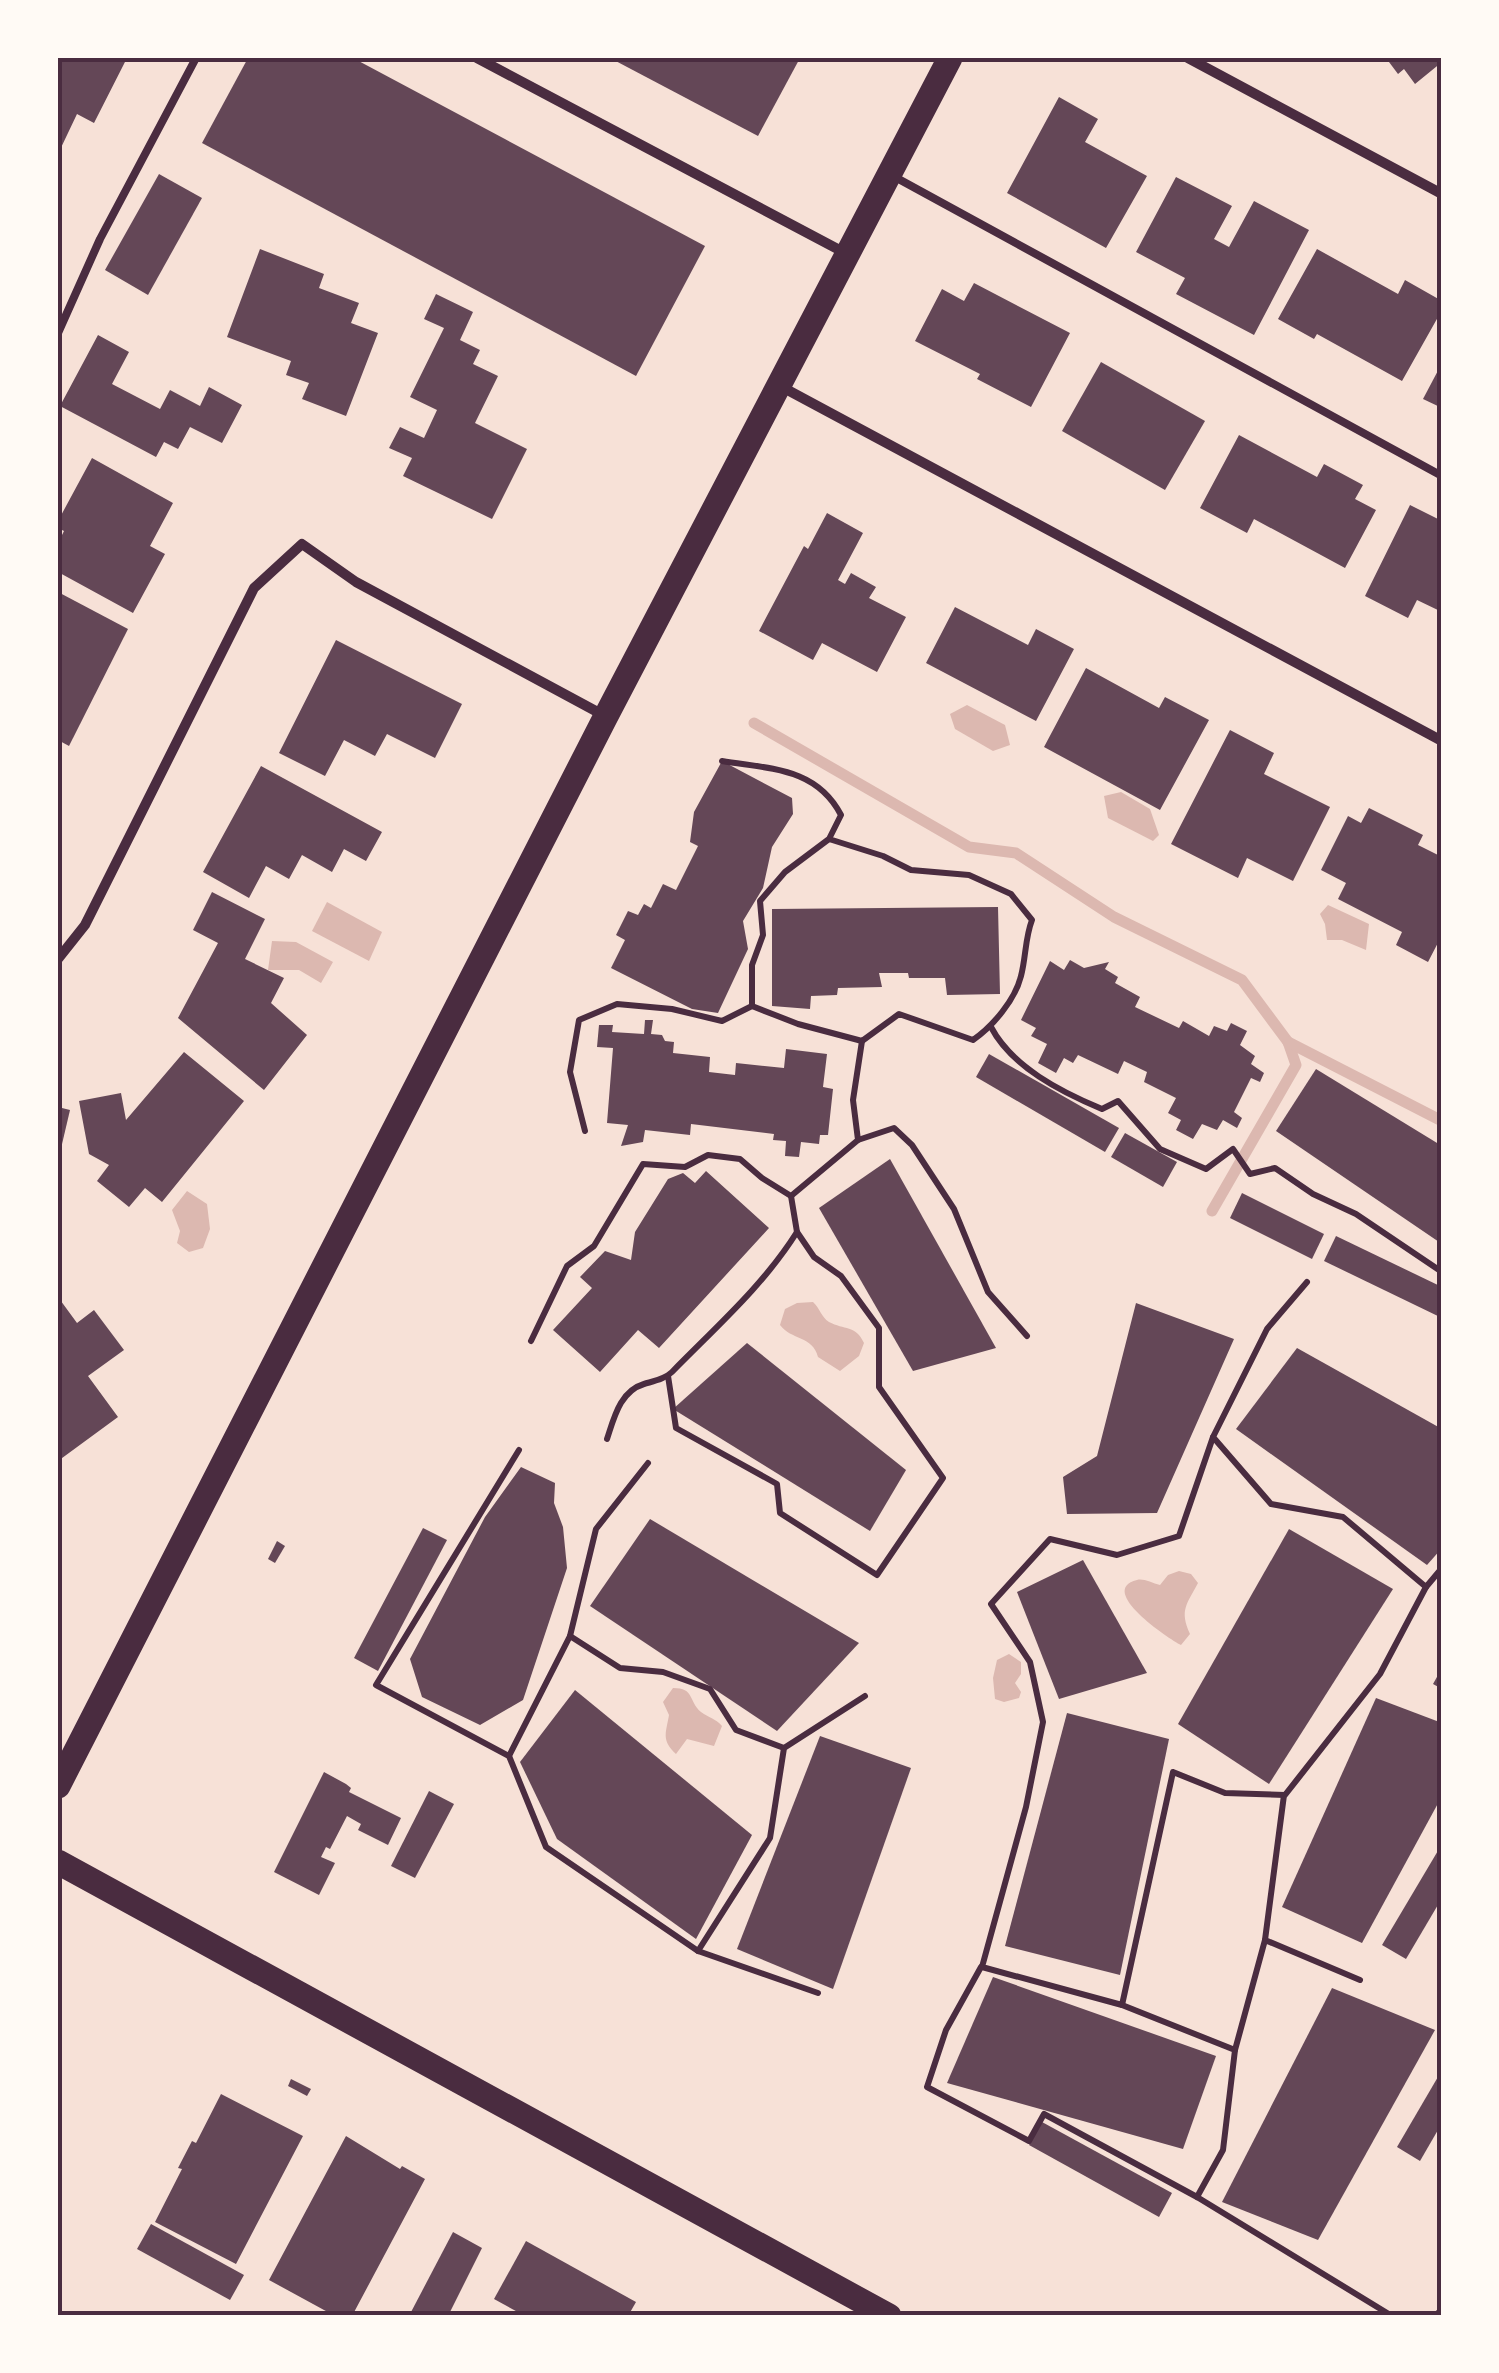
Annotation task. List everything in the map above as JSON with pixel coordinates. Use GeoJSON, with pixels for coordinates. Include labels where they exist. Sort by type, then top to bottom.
{"type":"FeatureCollection","features":[{"type":"Feature","properties":{"kind":"main road"},"geometry":{"type":"LineString","coordinates":[[58,1786],[606,716],[950,58]]}},
{"type":"Feature","properties":{"kind":"main road"},"geometry":{"type":"LineString","coordinates":[[58,1862],[888,2316]]}},
{"type":"Feature","properties":{"kind":"street"},"geometry":{"type":"LineString","coordinates":[[477,58],[848,254]]}},
{"type":"Feature","properties":{"kind":"street"},"geometry":{"type":"LineString","coordinates":[[1188,58],[1442,194]]}},
{"type":"Feature","properties":{"kind":"street"},"geometry":{"type":"LineString","coordinates":[[778,385],[1442,741]]}},
{"type":"Feature","properties":{"kind":"street"},"geometry":{"type":"LineString","coordinates":[[58,959],[85,925],[254,588],[302,544],[356,582],[606,716]]}},
{"type":"Feature","properties":{"kind":"lane"},"geometry":{"type":"LineString","coordinates":[[58,333],[100,239],[196,58]]}},
{"type":"Feature","properties":{"kind":"lane"},"geometry":{"type":"LineString","coordinates":[[889,174],[1442,476]]}},
{"type":"Feature","properties":{"kind":"path"},"geometry":{"type":"LineString","coordinates":[[722,761],[800,774],[830,795],[840,815],[829,839],[785,872],[760,901],[763,935],[752,965],[752,1006]]}},
{"type":"Feature","properties":{"kind":"path"},"geometry":{"type":"LineString","coordinates":[[829,839],[883,856],[910,870],[969,875],[1011,894],[1032,920],[1021,978],[991,1026],[973,1040],[899,1014],[862,1041],[852,1100],[858,1140]]}},
{"type":"Feature","properties":{"kind":"path"},"geometry":{"type":"LineString","coordinates":[[585,1132],[570,1072],[579,1020],[616,1004],[672,1009],[722,1022],[752,1006],[798,1024],[862,1041]]}},
{"type":"Feature","properties":{"kind":"path"},"geometry":{"type":"LineString","coordinates":[[991,1026],[1002,1048],[1067,1094],[1102,1109],[1118,1102],[1160,1149],[1206,1169],[1234,1149],[1250,1174],[1275,1168],[1312,1194],[1356,1214],[1442,1272]]}},
{"type":"Feature","properties":{"kind":"path"},"geometry":{"type":"LineString","coordinates":[[791,1196],[858,1140],[894,1128],[912,1145],[954,1209],[988,1292],[1027,1336]]}},
{"type":"Feature","properties":{"kind":"path"},"geometry":{"type":"LineString","coordinates":[[532,1340],[567,1266],[594,1246],[644,1164],[684,1167],[708,1154],[740,1159],[791,1196]]}},
{"type":"Feature","properties":{"kind":"path"},"geometry":{"type":"LineString","coordinates":[[668,1376],[676,1428],[778,1484],[780,1513],[877,1576],[942,1478],[879,1387],[879,1328],[840,1276],[814,1257],[796,1232],[791,1196]]}},
{"type":"Feature","properties":{"kind":"path"},"geometry":{"type":"LineString","coordinates":[[606,1440],[618,1406],[632,1388],[668,1376],[696,1345],[726,1322],[779,1260],[796,1232]]}},
{"type":"Feature","properties":{"kind":"path"},"geometry":{"type":"LineString","coordinates":[[1306,1282],[1266,1329],[1214,1437],[1180,1536],[1117,1555],[1050,1539],[991,1604],[1030,1662],[1043,1722],[1026,1807],[982,1967],[946,2030],[927,2087],[1029,2141],[1044,2114],[1196,2197],[1392,2316]]}},
{"type":"Feature","properties":{"kind":"path"},"geometry":{"type":"LineString","coordinates":[[1214,1437],[1270,1504],[1343,1517],[1426,1587]]}},
{"type":"Feature","properties":{"kind":"path"},"geometry":{"type":"LineString","coordinates":[[519,1450],[376,1685],[508,1756],[546,1847],[698,1951],[818,1993]]}},
{"type":"Feature","properties":{"kind":"path"},"geometry":{"type":"LineString","coordinates":[[508,1756],[570,1636],[596,1529],[648,1463]]}},
{"type":"Feature","properties":{"kind":"path"},"geometry":{"type":"LineString","coordinates":[[1196,2197],[1223,2150],[1235,2050],[1265,1940],[1284,1795],[1380,1674],[1426,1587],[1442,1568]]}},
{"type":"Feature","properties":{"kind":"path"},"geometry":{"type":"LineString","coordinates":[[570,1636],[620,1668],[663,1672],[710,1690],[736,1730],[784,1748]]}},
{"type":"Feature","properties":{"kind":"path"},"geometry":{"type":"LineString","coordinates":[[698,1951],[770,1838],[784,1748],[865,1696]]}},
{"type":"Feature","properties":{"kind":"path"},"geometry":{"type":"LineString","coordinates":[[1122,2005],[1172,1772],[1225,1793],[1284,1795]]}},
{"type":"Feature","properties":{"kind":"path"},"geometry":{"type":"LineString","coordinates":[[1265,1940],[1360,1980]]}},
{"type":"Feature","properties":{"kind":"path"},"geometry":{"type":"LineString","coordinates":[[982,1967],[1122,2005],[1235,2050]]}},
{"type":"Feature","properties":{"kind":"path"},"geometry":{"type":"LineString","coordinates":[[1435,2316],[1442,2309]]}},
{"type":"Feature","properties":{"kind":"shaded area"},"geometry":{"type":"Polygon","coordinates":[[[967,705],[1005,725],[1010,745],[993,751],[955,729],[950,714],[967,705]]]}},
{"type":"Feature","properties":{"kind":"shaded area"},"geometry":{"type":"Polygon","coordinates":[[[1121,792],[1150,809],[1159,835],[1153,841],[1108,818],[1104,796],[1121,792]]]}},
{"type":"Feature","properties":{"kind":"shaded area"},"geometry":{"type":"Polygon","coordinates":[[[327,902],[382,932],[369,961],[312,931],[327,902]]]}},
{"type":"Feature","properties":{"kind":"shaded area"},"geometry":{"type":"Polygon","coordinates":[[[1328,905],[1369,924],[1366,950],[1342,940],[1327,940],[1320,914],[1328,905]]]}},
{"type":"Feature","properties":{"kind":"shaded area"},"geometry":{"type":"Polygon","coordinates":[[[272,941],[296,942],[333,962],[321,983],[299,970],[268,970],[272,941]]]}},
{"type":"Feature","properties":{"kind":"shaded area"},"geometry":{"type":"Polygon","coordinates":[[[187,1191],[207,1204],[210,1229],[203,1248],[189,1252],[177,1243],[180,1231],[172,1210],[187,1191]]]}},
{"type":"Feature","properties":{"kind":"shaded area"},"geometry":{"type":"Polygon","coordinates":[[[813,1302],[826,1320],[853,1331],[864,1343],[859,1356],[840,1371],[780,1325],[785,1309],[813,1302]]]}},
{"type":"Feature","properties":{"kind":"shaded area"},"geometry":{"type":"Polygon","coordinates":[[[1179,1571],[1191,1574],[1198,1583],[1185,1613],[1190,1634],[1181,1645],[1139,1614],[1125,1594],[1127,1585],[1137,1580],[1160,1585],[1168,1575],[1179,1571]]]}},
{"type":"Feature","properties":{"kind":"shaded area"},"geometry":{"type":"Polygon","coordinates":[[[1009,1654],[1021,1662],[1021,1674],[1015,1683],[1021,1692],[1019,1698],[1004,1702],[995,1699],[993,1678],[997,1660],[1009,1654]]]}},
{"type":"Feature","properties":{"kind":"shaded area"},"geometry":{"type":"Polygon","coordinates":[[[673,1688],[688,1693],[701,1712],[722,1726],[714,1746],[687,1739],[676,1754],[668,1745],[669,1715],[663,1702],[673,1688]]]}},
{"type":"Feature","properties":{"kind":"building"},"geometry":{"type":"Polygon","coordinates":[[[58,58],[127,58],[94,123],[77,114],[58,154],[58,58]]]}},
{"type":"Feature","properties":{"kind":"building"},"geometry":{"type":"Polygon","coordinates":[[[248,58],[353,58],[705,246],[636,376],[202,143],[248,58]]]}},
{"type":"Feature","properties":{"kind":"building"},"geometry":{"type":"Polygon","coordinates":[[[610,58],[800,58],[758,136],[610,58]]]}},
{"type":"Feature","properties":{"kind":"building"},"geometry":{"type":"Polygon","coordinates":[[[1386,58],[1442,58],[1442,62],[1415,84],[1404,69],[1398,74],[1386,58]]]}},
{"type":"Feature","properties":{"kind":"building"},"geometry":{"type":"Polygon","coordinates":[[[1059,97],[1098,119],[1085,142],[1147,176],[1106,248],[1007,193],[1059,97]]]}},
{"type":"Feature","properties":{"kind":"building"},"geometry":{"type":"Polygon","coordinates":[[[159,174],[202,198],[148,295],[105,270],[159,174]]]}},
{"type":"Feature","properties":{"kind":"building"},"geometry":{"type":"Polygon","coordinates":[[[1176,177],[1232,206],[1214,239],[1229,247],[1254,201],[1309,230],[1254,335],[1176,294],[1185,278],[1136,252],[1176,177]]]}},
{"type":"Feature","properties":{"kind":"building"},"geometry":{"type":"Polygon","coordinates":[[[260,249],[324,274],[319,288],[359,303],[351,323],[378,333],[346,416],[302,399],[309,383],[286,375],[291,361],[227,337],[260,249]]]}},
{"type":"Feature","properties":{"kind":"building"},"geometry":{"type":"Polygon","coordinates":[[[1317,249],[1398,294],[1405,280],[1442,301],[1442,310],[1402,381],[1317,334],[1314,339],[1278,319],[1317,249]]]}},
{"type":"Feature","properties":{"kind":"building"},"geometry":{"type":"Polygon","coordinates":[[[974,283],[1070,333],[1031,407],[977,379],[980,374],[915,341],[942,289],[964,301],[974,283]]]}},
{"type":"Feature","properties":{"kind":"building"},"geometry":{"type":"Polygon","coordinates":[[[436,294],[473,312],[460,340],[480,350],[473,364],[498,376],[475,423],[527,449],[492,519],[403,476],[412,458],[389,448],[400,427],[424,438],[437,410],[410,397],[444,328],[424,319],[436,294]]]}},
{"type":"Feature","properties":{"kind":"building"},"geometry":{"type":"Polygon","coordinates":[[[98,335],[129,352],[112,384],[160,409],[170,390],[200,406],[209,387],[242,405],[222,443],[190,427],[178,449],[164,442],[156,457],[60,406],[98,335]]]}},
{"type":"Feature","properties":{"kind":"building"},"geometry":{"type":"Polygon","coordinates":[[[1101,362],[1205,421],[1165,490],[1062,431],[1101,362]]]}},
{"type":"Feature","properties":{"kind":"building"},"geometry":{"type":"Polygon","coordinates":[[[1442,363],[1442,408],[1423,399],[1442,363]]]}},
{"type":"Feature","properties":{"kind":"building"},"geometry":{"type":"Polygon","coordinates":[[[1239,435],[1317,477],[1324,464],[1363,485],[1355,499],[1376,510],[1345,568],[1254,519],[1247,533],[1200,508],[1239,435]]]}},
{"type":"Feature","properties":{"kind":"building"},"geometry":{"type":"Polygon","coordinates":[[[92,458],[173,503],[150,546],[165,554],[133,613],[58,572],[58,543],[64,531],[58,528],[58,521],[92,458]]]}},
{"type":"Feature","properties":{"kind":"building"},"geometry":{"type":"Polygon","coordinates":[[[1410,505],[1442,521],[1442,612],[1417,600],[1408,618],[1365,596],[1410,505]]]}},
{"type":"Feature","properties":{"kind":"building"},"geometry":{"type":"Polygon","coordinates":[[[827,513],[863,533],[838,580],[845,584],[851,573],[876,587],[869,598],[906,617],[877,672],[822,643],[813,660],[759,631],[804,546],[808,549],[827,513]]]}},
{"type":"Feature","properties":{"kind":"building"},"geometry":{"type":"Polygon","coordinates":[[[58,592],[128,629],[69,746],[58,740],[58,592]]]}},
{"type":"Feature","properties":{"kind":"building"},"geometry":{"type":"Polygon","coordinates":[[[955,607],[1028,645],[1036,629],[1074,649],[1036,721],[926,663],[955,607]]]}},
{"type":"Feature","properties":{"kind":"building"},"geometry":{"type":"Polygon","coordinates":[[[336,640],[462,704],[435,758],[387,734],[375,756],[344,740],[325,776],[279,753],[336,640]]]}},
{"type":"Feature","properties":{"kind":"building"},"geometry":{"type":"Polygon","coordinates":[[[1086,668],[1159,708],[1165,697],[1209,720],[1160,810],[1044,747],[1086,668]]]}},
{"type":"Feature","properties":{"kind":"building"},"geometry":{"type":"Polygon","coordinates":[[[1230,730],[1274,753],[1264,774],[1330,807],[1293,881],[1247,858],[1238,878],[1171,844],[1230,730]]]}},
{"type":"Feature","properties":{"kind":"building"},"geometry":{"type":"Polygon","coordinates":[[[722,761],[792,798],[793,814],[772,847],[763,888],[743,921],[748,949],[718,1013],[692,1009],[611,968],[625,940],[616,935],[628,911],[638,915],[644,904],[651,908],[663,884],[676,890],[698,846],[690,842],[694,812],[722,761]]]}},
{"type":"Feature","properties":{"kind":"building"},"geometry":{"type":"Polygon","coordinates":[[[261,766],[382,832],[366,861],[344,849],[332,872],[302,855],[289,879],[266,866],[249,898],[203,872],[261,766]]]}},
{"type":"Feature","properties":{"kind":"building"},"geometry":{"type":"Polygon","coordinates":[[[1369,808],[1423,835],[1418,845],[1442,857],[1442,935],[1428,962],[1396,945],[1402,932],[1338,899],[1346,883],[1321,870],[1348,816],[1361,823],[1369,808]]]}},
{"type":"Feature","properties":{"kind":"building"},"geometry":{"type":"Polygon","coordinates":[[[212,892],[265,919],[245,959],[284,978],[271,1003],[307,1035],[264,1090],[178,1018],[218,943],[193,930],[212,892]]]}},
{"type":"Feature","properties":{"kind":"building"},"geometry":{"type":"Polygon","coordinates":[[[998,907],[1000,994],[947,995],[945,978],[879,973],[882,987],[838,988],[837,995],[811,996],[810,1009],[772,1006],[772,909],[998,907]]]}},
{"type":"Feature","properties":{"kind":"building"},"geometry":{"type":"Polygon","coordinates":[[[1070,960],[1084,968],[1109,962],[1105,969],[1118,977],[1115,983],[1140,997],[1135,1007],[1179,1028],[1183,1021],[1209,1036],[1214,1026],[1227,1031],[1231,1023],[1247,1031],[1240,1045],[1255,1056],[1251,1064],[1264,1073],[1260,1082],[1251,1078],[1234,1112],[1242,1118],[1237,1128],[1223,1120],[1217,1130],[1202,1124],[1193,1139],[1176,1130],[1181,1120],[1168,1113],[1176,1098],[1144,1082],[1147,1072],[1124,1061],[1118,1074],[1078,1055],[1073,1063],[1064,1058],[1056,1073],[1038,1063],[1047,1044],[1031,1036],[1036,1028],[1021,1020],[1050,961],[1064,970],[1070,960]]]}},
{"type":"Feature","properties":{"kind":"building"},"geometry":{"type":"Polygon","coordinates":[[[645,1020],[653,1020],[651,1034],[674,1042],[673,1053],[710,1057],[709,1072],[735,1075],[736,1063],[784,1068],[786,1049],[827,1054],[823,1087],[833,1089],[828,1135],[820,1135],[819,1144],[801,1142],[799,1157],[785,1156],[786,1141],[773,1140],[774,1134],[691,1124],[690,1135],[645,1130],[643,1142],[621,1146],[628,1125],[607,1123],[613,1048],[597,1047],[599,1025],[613,1025],[612,1032],[644,1034],[645,1020]]]}},
{"type":"Feature","properties":{"kind":"building"},"geometry":{"type":"Polygon","coordinates":[[[184,1052],[244,1101],[162,1202],[145,1188],[129,1207],[97,1181],[109,1165],[89,1154],[79,1101],[121,1093],[126,1120],[184,1052]]]}},
{"type":"Feature","properties":{"kind":"building"},"geometry":{"type":"Polygon","coordinates":[[[989,1054],[1119,1128],[1105,1152],[976,1077],[989,1054]]]}},
{"type":"Feature","properties":{"kind":"building"},"geometry":{"type":"Polygon","coordinates":[[[1316,1069],[1442,1146],[1442,1244],[1276,1131],[1316,1069]]]}},
{"type":"Feature","properties":{"kind":"building"},"geometry":{"type":"Polygon","coordinates":[[[58,1107],[70,1110],[59,1157],[58,1156],[58,1107]]]}},
{"type":"Feature","properties":{"kind":"building"},"geometry":{"type":"Polygon","coordinates":[[[1125,1133],[1177,1162],[1163,1187],[1111,1157],[1125,1133]]]}},
{"type":"Feature","properties":{"kind":"building"},"geometry":{"type":"Polygon","coordinates":[[[890,1159],[996,1348],[913,1371],[819,1208],[890,1159]]]}},
{"type":"Feature","properties":{"kind":"building"},"geometry":{"type":"Polygon","coordinates":[[[706,1171],[769,1228],[659,1348],[638,1330],[600,1372],[553,1330],[592,1288],[580,1277],[605,1251],[631,1260],[635,1232],[668,1179],[683,1173],[695,1183],[706,1171]]]}},
{"type":"Feature","properties":{"kind":"building"},"geometry":{"type":"Polygon","coordinates":[[[1242,1193],[1324,1234],[1312,1259],[1230,1218],[1242,1193]]]}},
{"type":"Feature","properties":{"kind":"building"},"geometry":{"type":"Polygon","coordinates":[[[1336,1236],[1442,1287],[1442,1318],[1324,1261],[1336,1236]]]}},
{"type":"Feature","properties":{"kind":"building"},"geometry":{"type":"Polygon","coordinates":[[[58,1297],[77,1323],[94,1310],[124,1350],[88,1376],[118,1417],[58,1461],[58,1297]]]}},
{"type":"Feature","properties":{"kind":"building"},"geometry":{"type":"Polygon","coordinates":[[[1136,1303],[1234,1339],[1157,1513],[1067,1514],[1063,1477],[1097,1456],[1136,1303]]]}},
{"type":"Feature","properties":{"kind":"building"},"geometry":{"type":"Polygon","coordinates":[[[747,1343],[906,1470],[870,1531],[673,1409],[747,1343]]]}},
{"type":"Feature","properties":{"kind":"building"},"geometry":{"type":"Polygon","coordinates":[[[1297,1348],[1442,1429],[1442,1548],[1427,1565],[1236,1429],[1297,1348]]]}},
{"type":"Feature","properties":{"kind":"building"},"geometry":{"type":"Polygon","coordinates":[[[521,1467],[555,1483],[554,1503],[563,1527],[567,1568],[523,1700],[480,1725],[422,1697],[410,1659],[485,1517],[521,1467]]]}},
{"type":"Feature","properties":{"kind":"building"},"geometry":{"type":"Polygon","coordinates":[[[650,1519],[859,1643],[777,1731],[590,1606],[650,1519]]]}},
{"type":"Feature","properties":{"kind":"building"},"geometry":{"type":"Polygon","coordinates":[[[423,1528],[447,1540],[378,1671],[354,1658],[423,1528]]]}},
{"type":"Feature","properties":{"kind":"building"},"geometry":{"type":"Polygon","coordinates":[[[1289,1529],[1393,1589],[1269,1784],[1178,1724],[1289,1529]]]}},
{"type":"Feature","properties":{"kind":"building"},"geometry":{"type":"Polygon","coordinates":[[[277,1541],[285,1546],[275,1563],[268,1559],[277,1541]]]}},
{"type":"Feature","properties":{"kind":"building"},"geometry":{"type":"Polygon","coordinates":[[[1083,1560],[1147,1673],[1059,1699],[1017,1592],[1083,1560]]]}},
{"type":"Feature","properties":{"kind":"building"},"geometry":{"type":"Polygon","coordinates":[[[1442,1668],[1442,1689],[1433,1684],[1442,1668]]]}},
{"type":"Feature","properties":{"kind":"building"},"geometry":{"type":"Polygon","coordinates":[[[575,1690],[752,1835],[696,1939],[557,1839],[520,1762],[575,1690]]]}},
{"type":"Feature","properties":{"kind":"building"},"geometry":{"type":"Polygon","coordinates":[[[1376,1698],[1442,1723],[1442,1796],[1362,1943],[1282,1907],[1376,1698]]]}},
{"type":"Feature","properties":{"kind":"building"},"geometry":{"type":"Polygon","coordinates":[[[1067,1713],[1169,1739],[1120,1975],[1005,1946],[1067,1713]]]}},
{"type":"Feature","properties":{"kind":"building"},"geometry":{"type":"Polygon","coordinates":[[[820,1736],[911,1768],[833,1989],[737,1949],[820,1736]]]}},
{"type":"Feature","properties":{"kind":"building"},"geometry":{"type":"Polygon","coordinates":[[[324,1772],[351,1788],[349,1792],[401,1818],[388,1845],[358,1830],[361,1824],[347,1816],[330,1849],[326,1847],[321,1857],[335,1863],[319,1895],[274,1872],[324,1772]]]}},
{"type":"Feature","properties":{"kind":"building"},"geometry":{"type":"Polygon","coordinates":[[[429,1791],[454,1804],[415,1878],[391,1866],[429,1791]]]}},
{"type":"Feature","properties":{"kind":"building"},"geometry":{"type":"Polygon","coordinates":[[[1442,1844],[1442,1898],[1406,1959],[1382,1945],[1442,1844]]]}},
{"type":"Feature","properties":{"kind":"building"},"geometry":{"type":"Polygon","coordinates":[[[993,1977],[1216,2056],[1183,2149],[947,2083],[993,1977]]]}},
{"type":"Feature","properties":{"kind":"building"},"geometry":{"type":"Polygon","coordinates":[[[1332,1988],[1435,2030],[1318,2240],[1222,2202],[1332,1988]]]}},
{"type":"Feature","properties":{"kind":"building"},"geometry":{"type":"Polygon","coordinates":[[[1442,2070],[1442,2123],[1420,2161],[1397,2147],[1442,2070]]]}},
{"type":"Feature","properties":{"kind":"building"},"geometry":{"type":"Polygon","coordinates":[[[291,2079],[311,2089],[307,2096],[288,2086],[291,2079]]]}},
{"type":"Feature","properties":{"kind":"building"},"geometry":{"type":"Polygon","coordinates":[[[221,2094],[303,2136],[236,2264],[155,2222],[182,2169],[178,2168],[192,2141],[196,2143],[221,2094]]]}},
{"type":"Feature","properties":{"kind":"building"},"geometry":{"type":"Polygon","coordinates":[[[1042,2122],[1172,2193],[1159,2217],[1029,2145],[1042,2122]]]}},
{"type":"Feature","properties":{"kind":"building"},"geometry":{"type":"Polygon","coordinates":[[[346,2136],[400,2169],[402,2166],[425,2179],[352,2316],[335,2316],[269,2280],[346,2136]]]}},
{"type":"Feature","properties":{"kind":"building"},"geometry":{"type":"Polygon","coordinates":[[[151,2224],[244,2275],[230,2300],[137,2249],[151,2224]]]}},
{"type":"Feature","properties":{"kind":"building"},"geometry":{"type":"Polygon","coordinates":[[[453,2232],[482,2248],[448,2316],[412,2316],[410,2314],[453,2232]]]}},
{"type":"Feature","properties":{"kind":"building"},"geometry":{"type":"Polygon","coordinates":[[[526,2241],[636,2302],[628,2316],[525,2316],[494,2299],[526,2241]]]}},
{"type":"Feature","properties":{"kind":"waterway"},"geometry":{"type":"LineString","coordinates":[[754,723],[969,847],[1016,853],[1114,917],[1242,980],[1288,1042],[1296,1065],[1212,1211]]}},
{"type":"Feature","properties":{"kind":"waterway"},"geometry":{"type":"LineString","coordinates":[[1288,1042],[1442,1121]]}}]}
